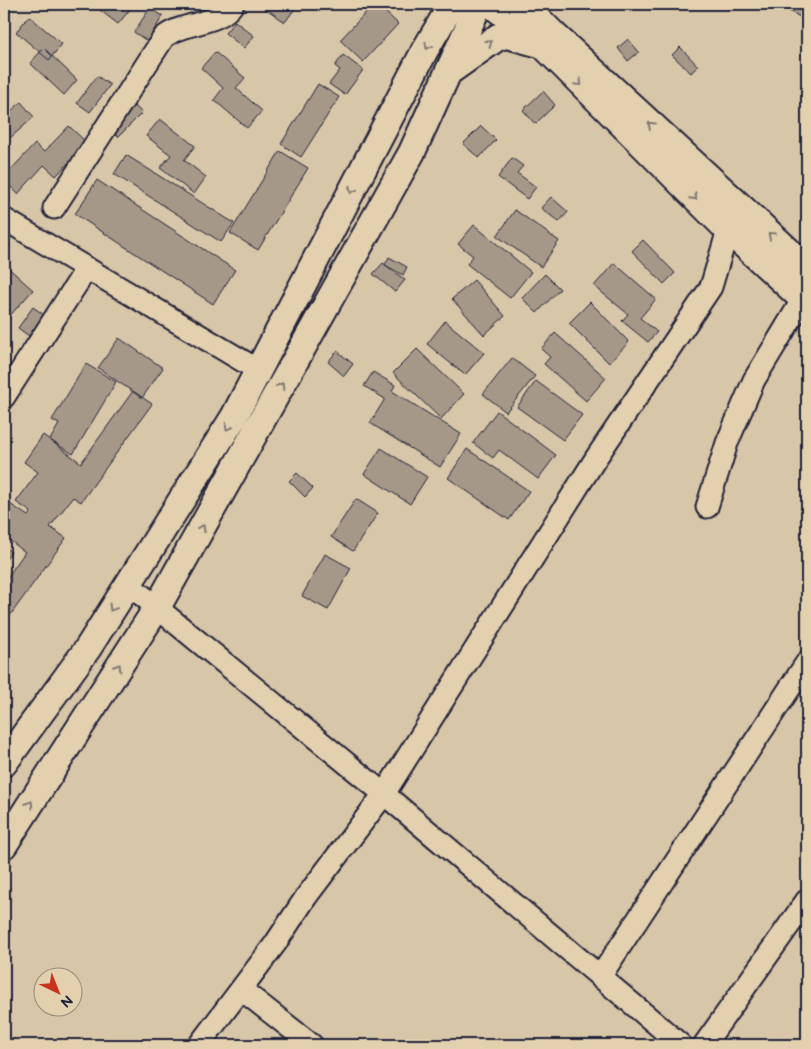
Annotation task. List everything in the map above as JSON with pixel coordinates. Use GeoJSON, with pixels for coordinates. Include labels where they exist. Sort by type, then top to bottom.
{"type":"FeatureCollection","features":[{"type":"Feature","properties":{"kind":"main road"},"geometry":{"type":"LineString","coordinates":[[4,763],[88,648],[127,583],[234,417],[452,4]]}},
{"type":"Feature","properties":{"kind":"main road"},"geometry":{"type":"LineString","coordinates":[[4,845],[158,606],[412,152],[450,72],[479,4]]}},
{"type":"Feature","properties":{"kind":"main road"},"geometry":{"type":"LineString","coordinates":[[491,4],[547,39],[807,268]]}},
{"type":"Feature","properties":{"kind":"main road"},"geometry":{"type":"LineString","coordinates":[[523,4],[547,39],[728,230],[805,301]]}},
{"type":"Feature","properties":{"kind":"main road"},"geometry":{"type":"LineString","coordinates":[[538,4],[547,39]]}},
{"type":"Feature","properties":{"kind":"main road"},"geometry":{"type":"LineString","coordinates":[[450,72],[498,37],[507,35],[547,39]]}},
{"type":"Feature","properties":{"kind":"street"},"geometry":{"type":"LineString","coordinates":[[54,208],[164,37],[172,30],[220,16],[233,4]]}},
{"type":"Feature","properties":{"kind":"street"},"geometry":{"type":"LineString","coordinates":[[4,219],[258,370]]}},
{"type":"Feature","properties":{"kind":"street"},"geometry":{"type":"LineString","coordinates":[[199,1045],[242,990],[306,897],[384,794],[596,458],[711,287],[728,230]]}},
{"type":"Feature","properties":{"kind":"street"},"geometry":{"type":"LineString","coordinates":[[4,397],[87,268]]}},
{"type":"Feature","properties":{"kind":"street"},"geometry":{"type":"LineString","coordinates":[[707,507],[727,443],[754,380],[805,301]]}},
{"type":"Feature","properties":{"kind":"street"},"geometry":{"type":"LineString","coordinates":[[127,583],[158,606],[384,794],[681,1045]]}},
{"type":"Feature","properties":{"kind":"street"},"geometry":{"type":"LineString","coordinates":[[600,977],[807,662]]}},
{"type":"Feature","properties":{"kind":"street"},"geometry":{"type":"LineString","coordinates":[[704,1045],[807,900]]}},
{"type":"Feature","properties":{"kind":"street"},"geometry":{"type":"LineString","coordinates":[[242,990],[312,1045]]}},
{"type":"Feature","properties":{"kind":"building"},"geometry":{"type":"Polygon","coordinates":[[[92,4],[128,4],[132,7],[118,24],[92,4]]]}},
{"type":"Feature","properties":{"kind":"building"},"geometry":{"type":"Polygon","coordinates":[[[259,4],[294,4],[297,6],[285,22],[259,4]]]}},
{"type":"Feature","properties":{"kind":"building"},"geometry":{"type":"Polygon","coordinates":[[[371,4],[386,4],[378,12],[371,4]]]}},
{"type":"Feature","properties":{"kind":"building"},"geometry":{"type":"Polygon","coordinates":[[[374,4],[377,4],[398,24],[363,62],[340,40],[374,4]]]}},
{"type":"Feature","properties":{"kind":"building"},"geometry":{"type":"Polygon","coordinates":[[[777,4],[807,4],[807,21],[777,4]]]}},
{"type":"Feature","properties":{"kind":"building"},"geometry":{"type":"Polygon","coordinates":[[[150,8],[163,16],[147,41],[134,32],[150,8]]]}},
{"type":"Feature","properties":{"kind":"building"},"geometry":{"type":"Polygon","coordinates":[[[29,16],[62,44],[49,60],[16,32],[29,16]]]}},
{"type":"Feature","properties":{"kind":"building"},"geometry":{"type":"Polygon","coordinates":[[[235,21],[254,36],[244,48],[225,33],[235,21]]]}},
{"type":"Feature","properties":{"kind":"building"},"geometry":{"type":"Polygon","coordinates":[[[628,39],[639,52],[628,61],[618,48],[628,39]]]}},
{"type":"Feature","properties":{"kind":"building"},"geometry":{"type":"Polygon","coordinates":[[[680,47],[698,66],[691,73],[672,55],[680,47]]]}},
{"type":"Feature","properties":{"kind":"building"},"geometry":{"type":"Polygon","coordinates":[[[44,48],[77,80],[64,95],[30,63],[44,48]]]}},
{"type":"Feature","properties":{"kind":"building"},"geometry":{"type":"Polygon","coordinates":[[[215,52],[245,78],[236,88],[262,111],[247,128],[214,100],[223,88],[201,68],[215,52]]]}},
{"type":"Feature","properties":{"kind":"building"},"geometry":{"type":"Polygon","coordinates":[[[343,55],[363,70],[345,95],[329,84],[340,70],[335,66],[343,55]]]}},
{"type":"Feature","properties":{"kind":"building"},"geometry":{"type":"Polygon","coordinates":[[[97,76],[110,85],[90,112],[77,103],[97,76]]]}},
{"type":"Feature","properties":{"kind":"building"},"geometry":{"type":"Polygon","coordinates":[[[318,84],[339,97],[301,157],[281,144],[318,84]]]}},
{"type":"Feature","properties":{"kind":"building"},"geometry":{"type":"Polygon","coordinates":[[[4,89],[11,94],[4,104],[4,89]]]}},
{"type":"Feature","properties":{"kind":"building"},"geometry":{"type":"Polygon","coordinates":[[[543,91],[555,105],[535,124],[523,110],[543,91]]]}},
{"type":"Feature","properties":{"kind":"building"},"geometry":{"type":"Polygon","coordinates":[[[21,102],[34,117],[10,138],[4,131],[4,118],[21,102]]]}},
{"type":"Feature","properties":{"kind":"building"},"geometry":{"type":"Polygon","coordinates":[[[132,103],[142,113],[118,137],[108,126],[132,103]]]}},
{"type":"Feature","properties":{"kind":"building"},"geometry":{"type":"Polygon","coordinates":[[[160,119],[195,146],[184,160],[206,177],[194,194],[160,168],[171,155],[146,136],[160,119]]]}},
{"type":"Feature","properties":{"kind":"building"},"geometry":{"type":"Polygon","coordinates":[[[69,126],[87,143],[56,176],[44,165],[18,194],[4,180],[4,177],[35,144],[44,152],[69,126]]]}},
{"type":"Feature","properties":{"kind":"building"},"geometry":{"type":"Polygon","coordinates":[[[481,126],[496,140],[479,158],[463,144],[481,126]]]}},
{"type":"Feature","properties":{"kind":"building"},"geometry":{"type":"Polygon","coordinates":[[[4,143],[9,147],[4,155],[4,143]]]}},
{"type":"Feature","properties":{"kind":"building"},"geometry":{"type":"Polygon","coordinates":[[[280,151],[308,168],[258,250],[230,233],[280,151]]]}},
{"type":"Feature","properties":{"kind":"building"},"geometry":{"type":"Polygon","coordinates":[[[126,155],[234,223],[221,242],[114,174],[126,155]]]}},
{"type":"Feature","properties":{"kind":"building"},"geometry":{"type":"Polygon","coordinates":[[[512,158],[523,166],[517,173],[536,187],[527,199],[498,177],[512,158]]]}},
{"type":"Feature","properties":{"kind":"building"},"geometry":{"type":"Polygon","coordinates":[[[97,180],[235,270],[213,304],[75,214],[97,180]]]}},
{"type":"Feature","properties":{"kind":"building"},"geometry":{"type":"Polygon","coordinates":[[[551,197],[568,212],[559,222],[541,208],[551,197]]]}},
{"type":"Feature","properties":{"kind":"building"},"geometry":{"type":"Polygon","coordinates":[[[515,210],[559,241],[541,267],[497,236],[515,210]]]}},
{"type":"Feature","properties":{"kind":"building"},"geometry":{"type":"Polygon","coordinates":[[[474,225],[531,272],[510,298],[467,264],[473,256],[458,244],[474,225]]]}},
{"type":"Feature","properties":{"kind":"building"},"geometry":{"type":"Polygon","coordinates":[[[643,240],[675,273],[664,284],[632,251],[643,240]]]}},
{"type":"Feature","properties":{"kind":"building"},"geometry":{"type":"Polygon","coordinates":[[[389,257],[407,267],[403,275],[385,265],[389,257]]]}},
{"type":"Feature","properties":{"kind":"building"},"geometry":{"type":"Polygon","coordinates":[[[383,263],[405,280],[395,292],[373,274],[383,263]]]}},
{"type":"Feature","properties":{"kind":"building"},"geometry":{"type":"Polygon","coordinates":[[[614,263],[656,299],[640,318],[657,332],[648,342],[622,321],[628,314],[594,286],[614,263]]]}},
{"type":"Feature","properties":{"kind":"building"},"geometry":{"type":"Polygon","coordinates":[[[4,264],[33,290],[6,320],[4,319],[4,264]]]}},
{"type":"Feature","properties":{"kind":"building"},"geometry":{"type":"Polygon","coordinates":[[[545,274],[560,289],[537,313],[522,298],[545,274]]]}},
{"type":"Feature","properties":{"kind":"building"},"geometry":{"type":"Polygon","coordinates":[[[474,280],[505,316],[484,335],[452,299],[474,280]]]}},
{"type":"Feature","properties":{"kind":"building"},"geometry":{"type":"Polygon","coordinates":[[[590,302],[629,342],[609,363],[569,323],[590,302]]]}},
{"type":"Feature","properties":{"kind":"building"},"geometry":{"type":"Polygon","coordinates":[[[33,307],[44,315],[29,336],[18,328],[33,307]]]}},
{"type":"Feature","properties":{"kind":"building"},"geometry":{"type":"Polygon","coordinates":[[[445,321],[484,353],[465,375],[427,344],[445,321]]]}},
{"type":"Feature","properties":{"kind":"building"},"geometry":{"type":"Polygon","coordinates":[[[555,333],[606,378],[586,401],[544,364],[550,357],[541,349],[555,333]]]}},
{"type":"Feature","properties":{"kind":"building"},"geometry":{"type":"Polygon","coordinates":[[[119,338],[163,368],[142,398],[98,368],[119,338]]]}},
{"type":"Feature","properties":{"kind":"building"},"geometry":{"type":"Polygon","coordinates":[[[417,349],[464,394],[441,419],[393,373],[417,349]]]}},
{"type":"Feature","properties":{"kind":"building"},"geometry":{"type":"Polygon","coordinates":[[[337,351],[353,364],[344,376],[328,362],[337,351]]]}},
{"type":"Feature","properties":{"kind":"building"},"geometry":{"type":"Polygon","coordinates":[[[512,358],[535,376],[506,412],[483,394],[512,358]]]}},
{"type":"Feature","properties":{"kind":"building"},"geometry":{"type":"Polygon","coordinates":[[[86,364],[116,382],[73,454],[50,440],[59,424],[52,420],[86,364]]]}},
{"type":"Feature","properties":{"kind":"building"},"geometry":{"type":"Polygon","coordinates":[[[373,372],[395,385],[392,391],[461,434],[440,467],[370,423],[385,399],[364,386],[373,372]]]}},
{"type":"Feature","properties":{"kind":"building"},"geometry":{"type":"Polygon","coordinates":[[[536,381],[582,415],[563,440],[517,407],[536,381]]]}},
{"type":"Feature","properties":{"kind":"building"},"geometry":{"type":"Polygon","coordinates":[[[133,391],[152,404],[81,502],[73,497],[50,527],[66,538],[4,624],[4,582],[25,552],[4,536],[4,500],[28,516],[31,512],[16,502],[38,472],[24,462],[43,435],[81,463],[133,391]]]}},
{"type":"Feature","properties":{"kind":"building"},"geometry":{"type":"Polygon","coordinates":[[[497,411],[556,455],[538,479],[499,450],[493,458],[473,443],[497,411]]]}},
{"type":"Feature","properties":{"kind":"building"},"geometry":{"type":"Polygon","coordinates":[[[381,448],[427,477],[410,504],[364,474],[381,448]]]}},
{"type":"Feature","properties":{"kind":"building"},"geometry":{"type":"Polygon","coordinates":[[[467,449],[529,491],[509,520],[448,478],[467,449]]]}},
{"type":"Feature","properties":{"kind":"building"},"geometry":{"type":"Polygon","coordinates":[[[297,473],[313,488],[305,497],[289,481],[297,473]]]}},
{"type":"Feature","properties":{"kind":"building"},"geometry":{"type":"Polygon","coordinates":[[[356,499],[378,513],[353,551],[331,537],[356,499]]]}},
{"type":"Feature","properties":{"kind":"building"},"geometry":{"type":"Polygon","coordinates":[[[4,546],[11,552],[4,562],[4,546]]]}},
{"type":"Feature","properties":{"kind":"building"},"geometry":{"type":"Polygon","coordinates":[[[325,554],[351,568],[328,610],[302,596],[325,554]]]}}]}
